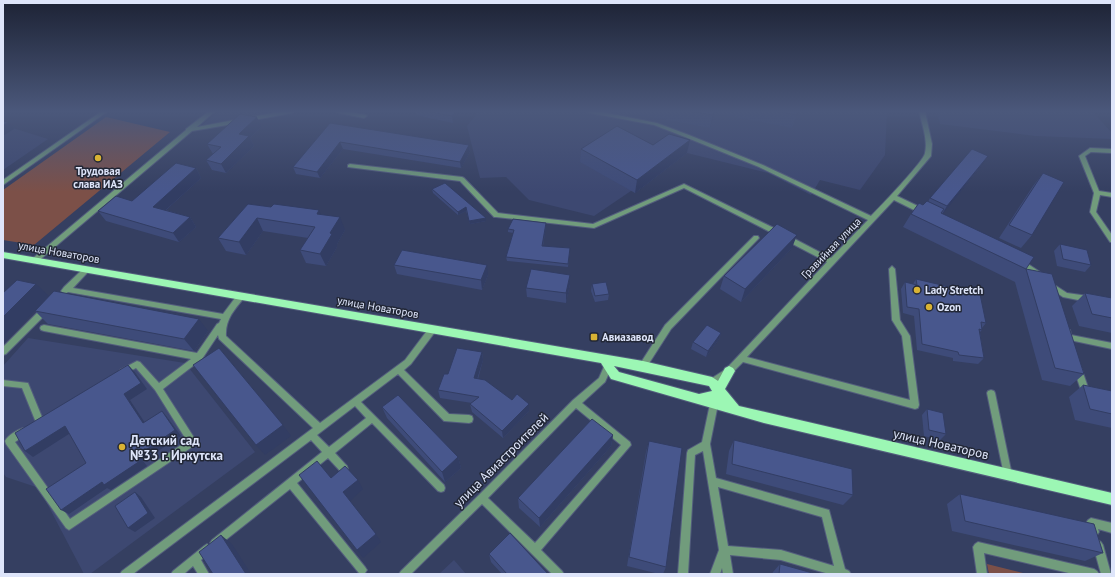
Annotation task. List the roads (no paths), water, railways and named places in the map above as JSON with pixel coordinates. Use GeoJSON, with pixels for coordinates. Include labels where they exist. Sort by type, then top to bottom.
{"type":"FeatureCollection","features":[{"type":"Feature","properties":{"kind":"main road","name":"улица Новаторов"},"geometry":{"type":"LineString","coordinates":[[3,255],[607,361],[643,366],[712,382]]}},
{"type":"Feature","properties":{"kind":"main road","name":"улица Новаторов"},"geometry":{"type":"LineString","coordinates":[[607,361],[615,376],[764,418],[1112,498]]}},
{"type":"Feature","properties":{"kind":"main road"},"geometry":{"type":"LineString","coordinates":[[698,400],[716,396],[729,371]]}},
{"type":"Feature","properties":{"kind":"main road"},"geometry":{"type":"LineString","coordinates":[[712,382],[735,410]]}},
{"type":"Feature","properties":{"kind":"street"},"geometry":{"type":"LineString","coordinates":[[3,183],[67,138]]}},
{"type":"Feature","properties":{"kind":"street"},"geometry":{"type":"LineString","coordinates":[[34,261],[180,138]]}},
{"type":"Feature","properties":{"kind":"street"},"geometry":{"type":"LineString","coordinates":[[692,138],[761,166],[872,219]]}},
{"type":"Feature","properties":{"kind":"street","name":"Гравийная улица"},"geometry":{"type":"LineString","coordinates":[[712,382],[729,371],[893,197],[928,156],[928,138]]}},
{"type":"Feature","properties":{"kind":"street"},"geometry":{"type":"LineString","coordinates":[[1112,152],[1090,150],[1082,156],[1097,193],[1093,212],[1112,240]]}},
{"type":"Feature","properties":{"kind":"street"},"geometry":{"type":"LineString","coordinates":[[350,166],[462,179],[496,215],[594,226],[684,186],[832,261]]}},
{"type":"Feature","properties":{"kind":"street"},"geometry":{"type":"LineString","coordinates":[[1097,193],[1112,195]]}},
{"type":"Feature","properties":{"kind":"street"},"geometry":{"type":"LineString","coordinates":[[893,197],[928,215]]}},
{"type":"Feature","properties":{"kind":"street"},"geometry":{"type":"LineString","coordinates":[[643,366],[668,327],[756,238]]}},
{"type":"Feature","properties":{"kind":"street"},"geometry":{"type":"LineString","coordinates":[[1012,257],[1065,294],[1098,301]]}},
{"type":"Feature","properties":{"kind":"street"},"geometry":{"type":"LineString","coordinates":[[741,358],[915,405],[906,336],[896,320],[892,268]]}},
{"type":"Feature","properties":{"kind":"street"},"geometry":{"type":"LineString","coordinates":[[86,270],[63,292],[225,317]]}},
{"type":"Feature","properties":{"kind":"street"},"geometry":{"type":"LineString","coordinates":[[1053,287],[1057,301]]}},
{"type":"Feature","properties":{"kind":"street"},"geometry":{"type":"LineString","coordinates":[[158,388],[200,356],[225,317],[241,296]]}},
{"type":"Feature","properties":{"kind":"street"},"geometry":{"type":"LineString","coordinates":[[3,352],[50,305]]}},
{"type":"Feature","properties":{"kind":"street"},"geometry":{"type":"LineString","coordinates":[[1064,322],[1069,340],[1112,346]]}},
{"type":"Feature","properties":{"kind":"street"},"geometry":{"type":"LineString","coordinates":[[220,326],[222,337],[319,428]]}},
{"type":"Feature","properties":{"kind":"street"},"geometry":{"type":"LineString","coordinates":[[44,328],[200,356]]}},
{"type":"Feature","properties":{"kind":"street"},"geometry":{"type":"LineString","coordinates":[[125,574],[408,362],[432,330]]}},
{"type":"Feature","properties":{"kind":"street","name":"улица Авиастроителей"},"geometry":{"type":"LineString","coordinates":[[404,574],[576,403],[602,380],[607,361]]}},
{"type":"Feature","properties":{"kind":"street"},"geometry":{"type":"LineString","coordinates":[[3,383],[25,385],[44,420],[9,441],[69,525],[192,442],[158,388],[137,364],[117,376]]}},
{"type":"Feature","properties":{"kind":"street"},"geometry":{"type":"LineString","coordinates":[[1077,365],[1085,393],[1092,394]]}},
{"type":"Feature","properties":{"kind":"street"},"geometry":{"type":"LineString","coordinates":[[398,369],[447,418],[469,419]]}},
{"type":"Feature","properties":{"kind":"street"},"geometry":{"type":"LineString","coordinates":[[991,393],[1008,475]]}},
{"type":"Feature","properties":{"kind":"street"},"geometry":{"type":"LineString","coordinates":[[355,401],[441,488]]}},
{"type":"Feature","properties":{"kind":"street"},"geometry":{"type":"LineString","coordinates":[[535,550],[627,445],[576,403]]}},
{"type":"Feature","properties":{"kind":"street"},"geometry":{"type":"LineString","coordinates":[[714,404],[706,444],[728,574]]}},
{"type":"Feature","properties":{"kind":"street"},"geometry":{"type":"LineString","coordinates":[[176,574],[372,418]]}},
{"type":"Feature","properties":{"kind":"street"},"geometry":{"type":"LineString","coordinates":[[311,434],[328,454],[344,469]]}},
{"type":"Feature","properties":{"kind":"street"},"geometry":{"type":"LineString","coordinates":[[682,574],[691,452],[706,444]]}},
{"type":"Feature","properties":{"kind":"street"},"geometry":{"type":"LineString","coordinates":[[712,481],[826,513],[844,573]]}},
{"type":"Feature","properties":{"kind":"street"},"geometry":{"type":"LineString","coordinates":[[291,483],[362,570]]}},
{"type":"Feature","properties":{"kind":"street"},"geometry":{"type":"LineString","coordinates":[[482,498],[559,574]]}},
{"type":"Feature","properties":{"kind":"street"},"geometry":{"type":"LineString","coordinates":[[1106,574],[1091,523],[1112,528]]}},
{"type":"Feature","properties":{"kind":"street"},"geometry":{"type":"LineString","coordinates":[[982,574],[978,547],[1094,574]]}},
{"type":"Feature","properties":{"kind":"street"},"geometry":{"type":"LineString","coordinates":[[724,550],[781,555],[844,573]]}},
{"type":"Feature","properties":{"kind":"street"},"geometry":{"type":"LineString","coordinates":[[715,574],[724,550]]}},
{"type":"Feature","properties":{"kind":"street"},"geometry":{"type":"LineString","coordinates":[[194,560],[204,574]]}},
{"type":"Feature","properties":{"kind":"place","name":"Трудовая слава ИАЗ"},"geometry":{"type":"Point","coordinates":[98,158]}},
{"type":"Feature","properties":{"kind":"place","name":"Lady Stretch"},"geometry":{"type":"Point","coordinates":[917,290]}},
{"type":"Feature","properties":{"kind":"place","name":"Ozon"},"geometry":{"type":"Point","coordinates":[929,307]}},
{"type":"Feature","properties":{"kind":"place","name":"Авиазавод"},"geometry":{"type":"Point","coordinates":[594,337]}},
{"type":"Feature","properties":{"kind":"place","name":"Детский сад №33 г. Иркутска"},"geometry":{"type":"Point","coordinates":[122,447]}}]}
